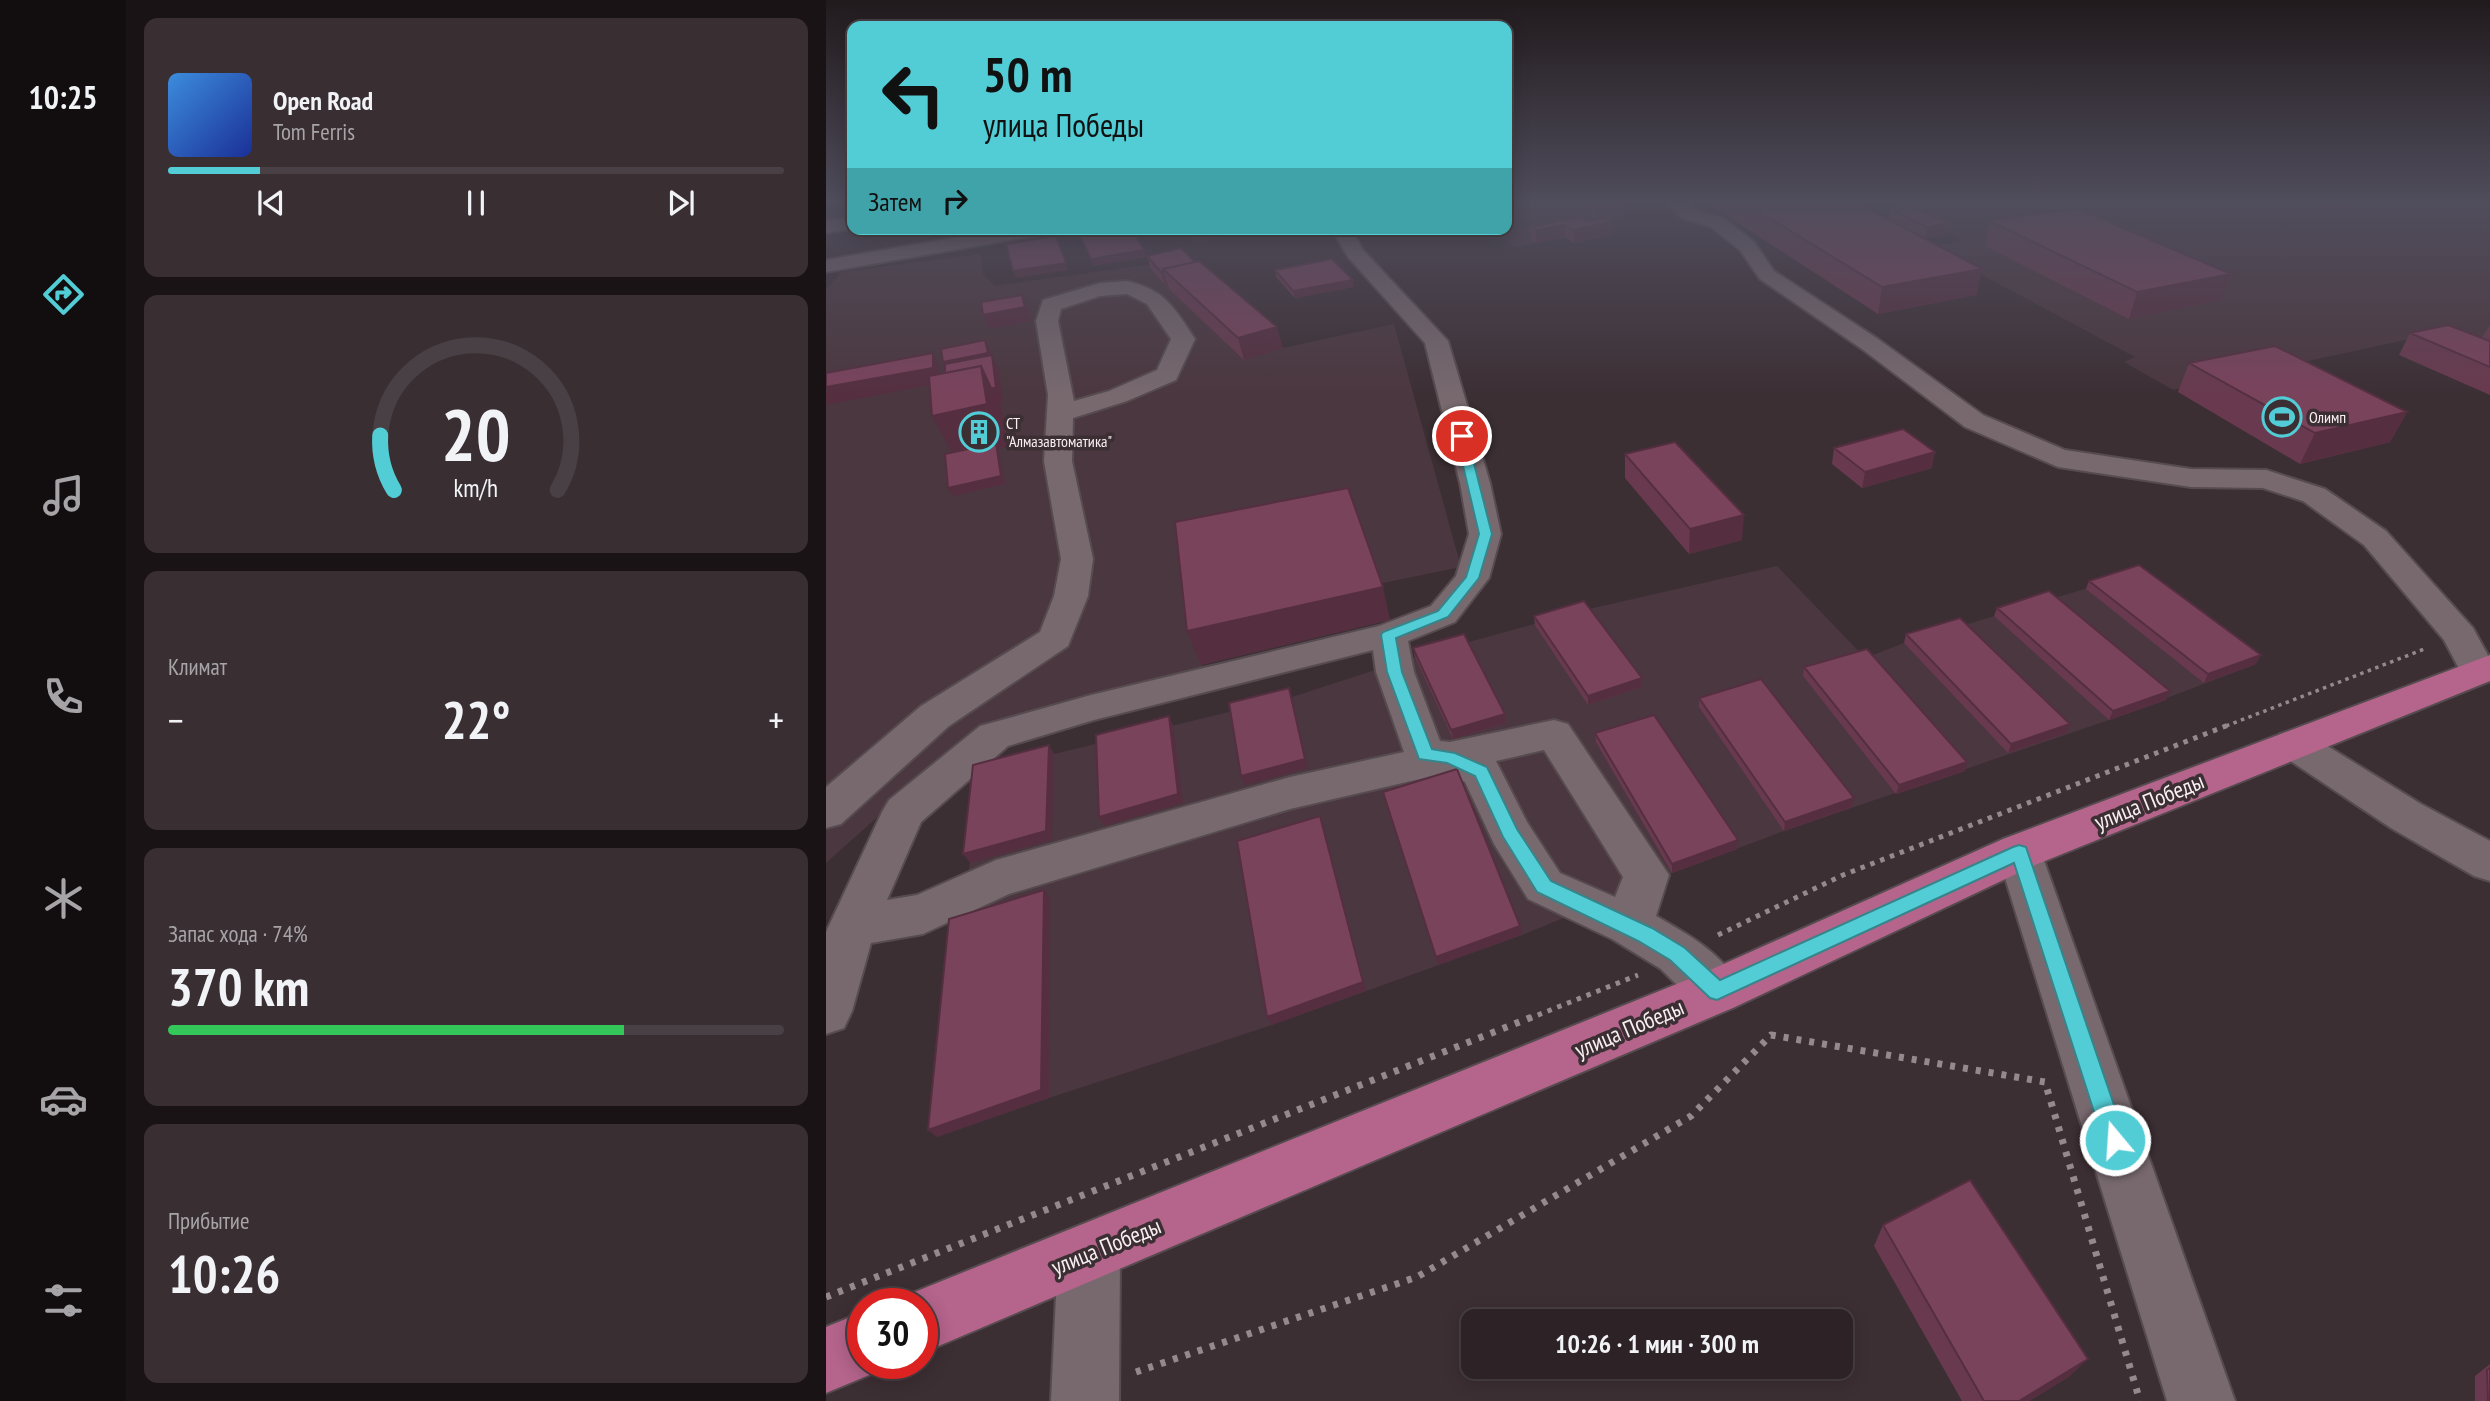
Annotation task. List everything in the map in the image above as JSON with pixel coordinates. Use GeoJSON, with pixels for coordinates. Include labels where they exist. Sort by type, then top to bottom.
{"type":"FeatureCollection","features":[{"type":"Feature","properties":{"kind":"main road","name":"улица Победы"},"geometry":{"type":"LineString","coordinates":[[938,1315],[1717,991],[2019,852],[2484,669]]}},
{"type":"Feature","properties":{"kind":"main road"},"geometry":{"type":"LineString","coordinates":[[826,1360],[847,1351]]}},
{"type":"Feature","properties":{"kind":"street"},"geometry":{"type":"LineString","coordinates":[[826,1011],[852,926],[904,812],[994,736],[1091,708],[1389,635],[1443,614],[1472,578],[1485,534],[1475,483],[1436,341],[1366,265]]}},
{"type":"Feature","properties":{"kind":"street"},"geometry":{"type":"LineString","coordinates":[[1760,265],[1767,275],[1861,337],[1974,421],[2058,458],[2191,478],[2266,479],[2314,495],[2375,538],[2460,636],[2484,669]]}},
{"type":"Feature","properties":{"kind":"street"},"geometry":{"type":"LineString","coordinates":[[826,811],[934,716],[1055,638],[1071,596],[1077,559],[1058,461],[1060,414],[1061,395],[1047,321],[1051,305],[1081,294],[1109,289],[1135,289],[1151,296],[1183,339],[1167,375],[1118,396],[1060,414]]}},
{"type":"Feature","properties":{"kind":"street"},"geometry":{"type":"LineString","coordinates":[[1389,635],[1395,672],[1425,754],[1450,757],[1481,772],[1510,832],[1544,887],[1629,925],[1678,954],[1717,991]]}},
{"type":"Feature","properties":{"kind":"street"},"geometry":{"type":"LineString","coordinates":[[852,926],[923,914],[1009,875],[1290,793],[1554,734],[1646,875],[1629,925]]}},
{"type":"Feature","properties":{"kind":"street"},"geometry":{"type":"LineString","coordinates":[[2294,744],[2406,816],[2490,863]]}},
{"type":"Feature","properties":{"kind":"street"},"geometry":{"type":"LineString","coordinates":[[2019,852],[2201,1401]]}},
{"type":"Feature","properties":{"kind":"street"},"geometry":{"type":"LineString","coordinates":[[1085,1395],[1089,1254]]}},
{"type":"Feature","properties":{"kind":"path"},"geometry":{"type":"LineString","coordinates":[[1085,1395],[1417,1277],[1691,1116],[1771,1035],[2045,1082],[2140,1401]]}},
{"type":"Feature","properties":{"kind":"shaded area"},"geometry":{"type":"Polygon","coordinates":[[[893,265],[982,265],[983,275],[995,286],[1143,265],[1188,265],[1283,348],[1394,324],[1461,567],[1378,584],[1390,620],[1202,665],[1201,678],[967,737],[826,863],[826,289],[842,272],[893,265]]]}},
{"type":"Feature","properties":{"kind":"shaded area"},"geometry":{"type":"Polygon","coordinates":[[[1964,265],[2490,265],[2490,345],[2429,335],[2173,390],[2124,362],[2135,357],[1964,265]]]}},
{"type":"Feature","properties":{"kind":"shaded area"},"geometry":{"type":"Polygon","coordinates":[[[1777,566],[1865,658],[1904,643],[2135,574],[2256,664],[2109,720],[1784,831],[1672,873],[1522,935],[1272,1025],[937,1137],[956,928],[970,863],[1054,754],[1292,697],[1415,657],[1585,610],[1777,566]]]}},
{"type":"Feature","properties":{"kind":"building"},"geometry":{"type":"Polygon","coordinates":[[[1012,265],[1050,265],[1013,271],[1012,265]]]}},
{"type":"Feature","properties":{"kind":"building"},"geometry":{"type":"Polygon","coordinates":[[[1155,265],[1180,265],[1163,269],[1161,272],[1155,265]]]}},
{"type":"Feature","properties":{"kind":"building"},"geometry":{"type":"Polygon","coordinates":[[[1179,265],[1204,265],[1277,327],[1238,338],[1163,269],[1179,265]]]}},
{"type":"Feature","properties":{"kind":"building"},"geometry":{"type":"Polygon","coordinates":[[[1299,265],[1338,265],[1353,280],[1293,291],[1275,270],[1299,265]]]}},
{"type":"Feature","properties":{"kind":"building"},"geometry":{"type":"Polygon","coordinates":[[[1847,265],[1975,265],[1982,269],[1882,287],[1847,265]]]}},
{"type":"Feature","properties":{"kind":"building"},"geometry":{"type":"Polygon","coordinates":[[[2082,265],[2211,265],[2231,274],[2137,292],[2082,265]]]}},
{"type":"Feature","properties":{"kind":"building"},"geometry":{"type":"Polygon","coordinates":[[[1022,295],[1025,307],[983,315],[981,302],[1022,295]]]}},
{"type":"Feature","properties":{"kind":"building"},"geometry":{"type":"Polygon","coordinates":[[[2448,325],[2490,341],[2490,367],[2410,333],[2448,325]]]}},
{"type":"Feature","properties":{"kind":"building"},"geometry":{"type":"Polygon","coordinates":[[[985,340],[988,353],[943,362],[941,349],[985,340]]]}},
{"type":"Feature","properties":{"kind":"building"},"geometry":{"type":"Polygon","coordinates":[[[2275,346],[2407,412],[2315,433],[2189,363],[2275,346]]]}},
{"type":"Feature","properties":{"kind":"building"},"geometry":{"type":"Polygon","coordinates":[[[933,353],[933,368],[826,387],[826,373],[933,353]]]}},
{"type":"Feature","properties":{"kind":"building"},"geometry":{"type":"Polygon","coordinates":[[[992,355],[996,388],[991,388],[981,366],[945,373],[945,364],[992,355]]]}},
{"type":"Feature","properties":{"kind":"building"},"geometry":{"type":"Polygon","coordinates":[[[981,366],[987,404],[932,416],[929,376],[981,366]]]}},
{"type":"Feature","properties":{"kind":"building"},"geometry":{"type":"Polygon","coordinates":[[[1903,429],[1935,452],[1865,472],[1834,448],[1903,429]]]}},
{"type":"Feature","properties":{"kind":"building"},"geometry":{"type":"Polygon","coordinates":[[[1675,442],[1744,515],[1690,529],[1625,454],[1675,442]]]}},
{"type":"Feature","properties":{"kind":"building"},"geometry":{"type":"Polygon","coordinates":[[[996,443],[1001,476],[948,488],[945,454],[996,443]]]}},
{"type":"Feature","properties":{"kind":"building"},"geometry":{"type":"Polygon","coordinates":[[[1348,488],[1383,587],[1187,631],[1175,522],[1348,488]]]}},
{"type":"Feature","properties":{"kind":"building"},"geometry":{"type":"Polygon","coordinates":[[[2139,565],[2261,655],[2208,674],[2089,581],[2139,565]]]}},
{"type":"Feature","properties":{"kind":"building"},"geometry":{"type":"Polygon","coordinates":[[[2049,591],[2170,691],[2113,711],[1997,608],[2049,591]]]}},
{"type":"Feature","properties":{"kind":"building"},"geometry":{"type":"Polygon","coordinates":[[[1584,601],[1642,678],[1588,696],[1534,616],[1584,601]]]}},
{"type":"Feature","properties":{"kind":"building"},"geometry":{"type":"Polygon","coordinates":[[[1960,618],[2070,724],[2011,744],[1906,634],[1960,618]]]}},
{"type":"Feature","properties":{"kind":"building"},"geometry":{"type":"Polygon","coordinates":[[[1464,634],[1505,714],[1451,730],[1413,648],[1464,634]]]}},
{"type":"Feature","properties":{"kind":"building"},"geometry":{"type":"Polygon","coordinates":[[[1867,649],[1967,762],[1899,785],[1804,667],[1867,649]]]}},
{"type":"Feature","properties":{"kind":"building"},"geometry":{"type":"Polygon","coordinates":[[[1761,679],[1854,798],[1785,822],[1699,698],[1761,679]]]}},
{"type":"Feature","properties":{"kind":"building"},"geometry":{"type":"Polygon","coordinates":[[[1289,688],[1305,759],[1241,776],[1229,703],[1289,688]]]}},
{"type":"Feature","properties":{"kind":"building"},"geometry":{"type":"Polygon","coordinates":[[[1654,715],[1738,840],[1672,864],[1595,733],[1654,715]]]}},
{"type":"Feature","properties":{"kind":"building"},"geometry":{"type":"Polygon","coordinates":[[[1169,716],[1178,794],[1099,817],[1096,735],[1169,716]]]}},
{"type":"Feature","properties":{"kind":"building"},"geometry":{"type":"Polygon","coordinates":[[[1049,745],[1046,831],[963,854],[973,765],[1049,745]]]}},
{"type":"Feature","properties":{"kind":"building"},"geometry":{"type":"Polygon","coordinates":[[[1457,769],[1520,926],[1436,957],[1383,792],[1457,769]]]}},
{"type":"Feature","properties":{"kind":"building"},"geometry":{"type":"Polygon","coordinates":[[[1320,816],[1363,982],[1267,1017],[1237,841],[1320,816]]]}},
{"type":"Feature","properties":{"kind":"building"},"geometry":{"type":"Polygon","coordinates":[[[1044,890],[1041,1090],[928,1130],[949,919],[1044,890]]]}},
{"type":"Feature","properties":{"kind":"building"},"geometry":{"type":"Polygon","coordinates":[[[1970,1180],[2088,1359],[2019,1401],[1984,1401],[1883,1225],[1970,1180]]]}},
{"type":"Feature","properties":{"kind":"building"},"geometry":{"type":"Polygon","coordinates":[[[2490,1368],[2490,1401],[2488,1401],[2487,1370],[2490,1368]]]}},
{"type":"Feature","properties":{"kind":"place","name":"Олимп"},"geometry":{"type":"Point","coordinates":[2282,417]}},
{"type":"Feature","properties":{"kind":"place","name":"СТ \"Алмазавтоматика\""},"geometry":{"type":"Point","coordinates":[979,432]}},
{"type":"Feature","properties":{"kind":"route"},"geometry":{"type":"LineString","coordinates":[[1462,436],[1485,534],[1472,578],[1443,614],[1389,635],[1395,672],[1425,754],[1450,757],[1481,772],[1510,832],[1544,887],[1645,934],[1678,954],[1717,991],[2019,852],[2115,1140]]}}]}
